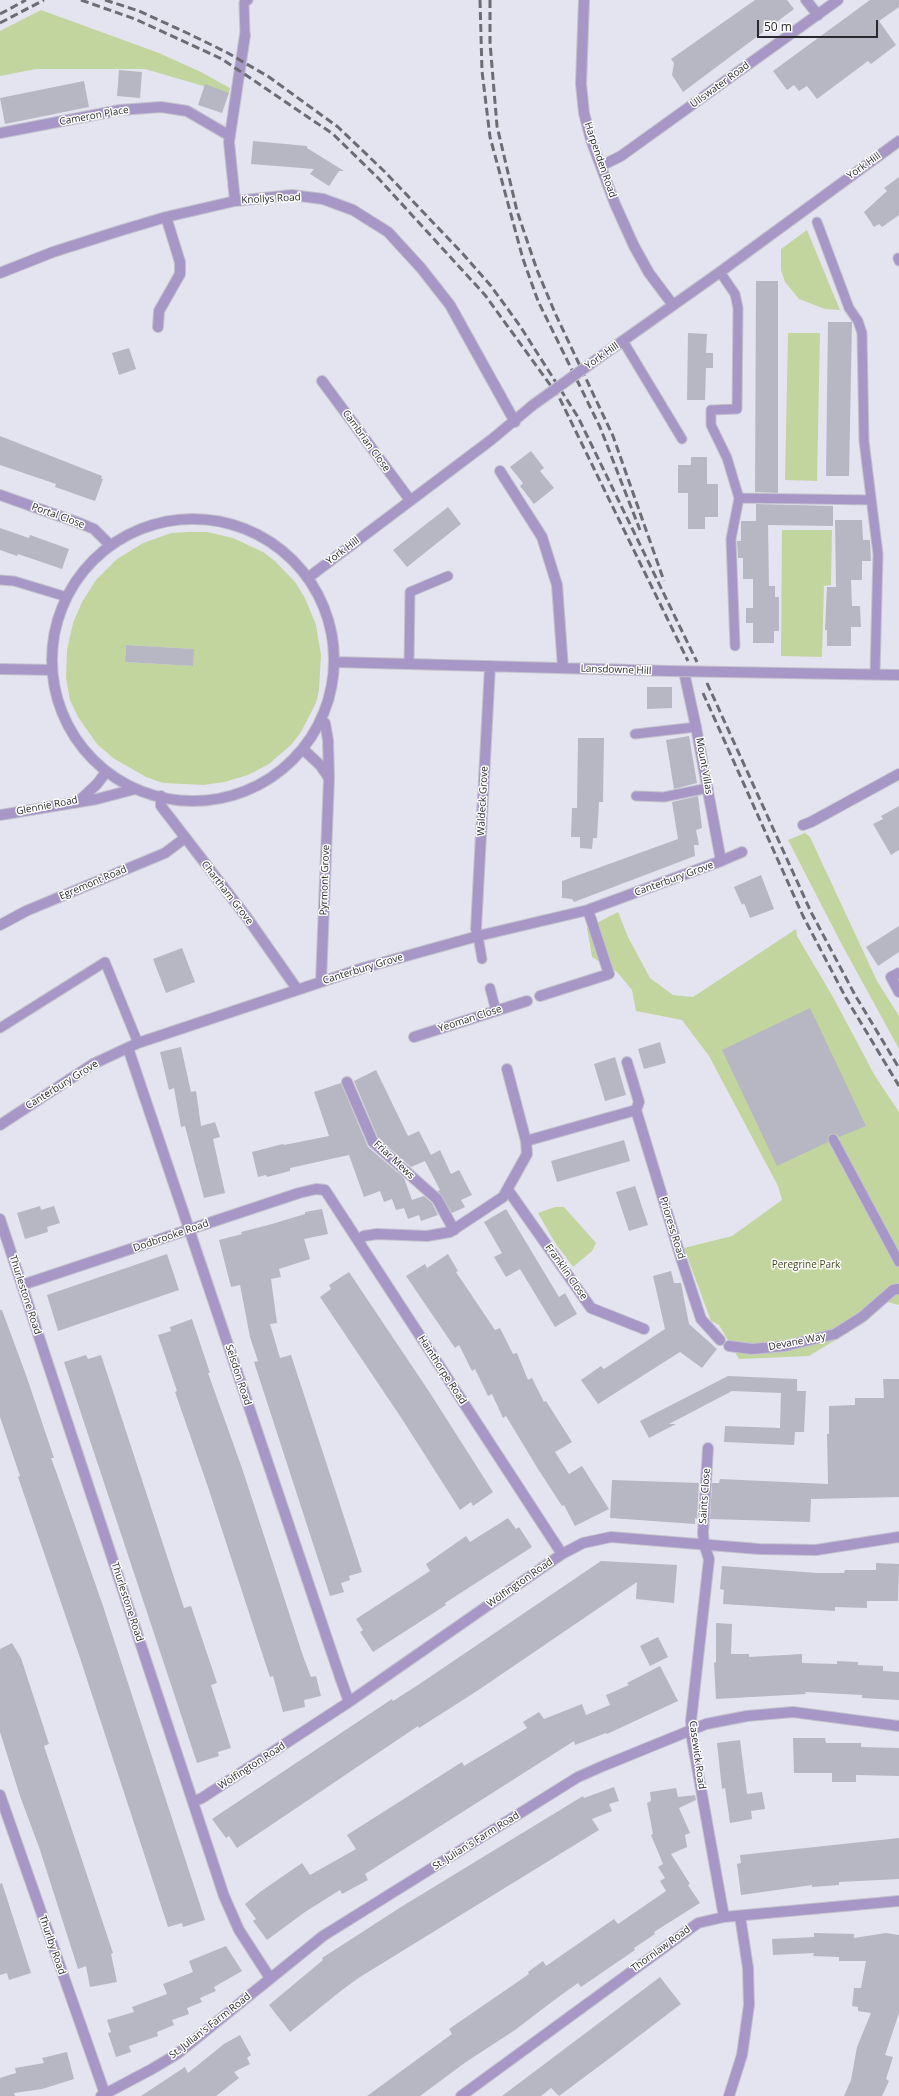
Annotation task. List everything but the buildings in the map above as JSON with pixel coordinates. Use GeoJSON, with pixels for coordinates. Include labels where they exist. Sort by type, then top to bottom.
{"type":"FeatureCollection","features":[{"type":"Feature","properties":{"kind":"street","name":"Harpenden Road"},"geometry":{"type":"LineString","coordinates":[[584,0],[580,67],[582,99],[591,140],[634,246],[649,273],[673,305]]}},
{"type":"Feature","properties":{"kind":"street"},"geometry":{"type":"LineString","coordinates":[[806,0],[818,16]]}},
{"type":"Feature","properties":{"kind":"street","name":"Ullswater Road"},"geometry":{"type":"LineString","coordinates":[[601,166],[621,156],[818,16],[838,0]]}},
{"type":"Feature","properties":{"kind":"street"},"geometry":{"type":"LineString","coordinates":[[235,200],[230,136],[245,35]]}},
{"type":"Feature","properties":{"kind":"street","name":"Cameron Place"},"geometry":{"type":"LineString","coordinates":[[0,133],[120,110],[162,108],[187,111],[230,136]]}},
{"type":"Feature","properties":{"kind":"street","name":"York Hill"},"geometry":{"type":"LineString","coordinates":[[309,577],[514,422],[533,405],[720,272],[899,141]]}},
{"type":"Feature","properties":{"kind":"street","name":"Knollys Road"},"geometry":{"type":"LineString","coordinates":[[0,273],[53,252],[166,217],[235,200],[292,195],[323,199],[353,210],[388,232],[421,268],[450,305],[514,422]]}},
{"type":"Feature","properties":{"kind":"street"},"geometry":{"type":"LineString","coordinates":[[158,327],[159,311],[180,274],[180,262],[166,217]]}},
{"type":"Feature","properties":{"kind":"street","name":"Cambrian Close"},"geometry":{"type":"LineString","coordinates":[[322,381],[410,500]]}},
{"type":"Feature","properties":{"kind":"street"},"geometry":{"type":"LineString","coordinates":[[500,471],[542,537],[557,585],[563,668]]}},
{"type":"Feature","properties":{"kind":"street","name":"Portal Close"},"geometry":{"type":"LineString","coordinates":[[0,495],[88,526],[105,538],[110,545]]}},
{"type":"Feature","properties":{"kind":"street"},"geometry":{"type":"LineString","coordinates":[[196,518],[226,522],[248,528],[269,541],[287,555],[309,577],[324,608],[332,637],[334,662],[330,702],[325,723],[305,751],[290,766],[257,784],[213,797],[185,799],[161,796],[135,789],[106,772],[82,749],[63,719],[53,688],[52,670],[55,640],[67,597],[82,570],[110,545],[141,528],[159,523],[196,518]]}},
{"type":"Feature","properties":{"kind":"street","name":"Lansdowne Hill"},"geometry":{"type":"LineString","coordinates":[[334,662],[684,672],[899,675]]}},
{"type":"Feature","properties":{"kind":"street","name":"Waldeck Grove"},"geometry":{"type":"LineString","coordinates":[[478,936],[476,929],[490,666]]}},
{"type":"Feature","properties":{"kind":"street"},"geometry":{"type":"LineString","coordinates":[[0,669],[52,670]]}},
{"type":"Feature","properties":{"kind":"street","name":"Mount Villas"},"geometry":{"type":"LineString","coordinates":[[684,672],[688,685],[721,861]]}},
{"type":"Feature","properties":{"kind":"street","name":"Pyrmont Grove"},"geometry":{"type":"LineString","coordinates":[[321,982],[329,778],[328,740],[325,723]]}},
{"type":"Feature","properties":{"kind":"street"},"geometry":{"type":"LineString","coordinates":[[305,751],[320,765],[329,778]]}},
{"type":"Feature","properties":{"kind":"street","name":"Glennie Road"},"geometry":{"type":"LineString","coordinates":[[0,815],[80,800],[97,784],[106,772]]}},
{"type":"Feature","properties":{"kind":"street"},"geometry":{"type":"LineString","coordinates":[[803,825],[899,774]]}},
{"type":"Feature","properties":{"kind":"street"},"geometry":{"type":"LineString","coordinates":[[80,800],[97,799],[135,789]]}},
{"type":"Feature","properties":{"kind":"street","name":"Chartham Grove"},"geometry":{"type":"LineString","coordinates":[[161,796],[161,806],[248,919],[297,989]]}},
{"type":"Feature","properties":{"kind":"street","name":"Egremont Road"},"geometry":{"type":"LineString","coordinates":[[0,925],[26,911],[165,852],[185,838]]}},
{"type":"Feature","properties":{"kind":"street","name":"Canterbury Grove"},"geometry":{"type":"LineString","coordinates":[[0,1125],[93,1064],[133,1046],[297,989],[478,936],[588,910],[742,852]]}},
{"type":"Feature","properties":{"kind":"street"},"geometry":{"type":"LineString","coordinates":[[540,996],[610,974],[588,910]]}},
{"type":"Feature","properties":{"kind":"street"},"geometry":{"type":"LineString","coordinates":[[895,975],[899,992]]}},
{"type":"Feature","properties":{"kind":"street","name":"Yeoman Close"},"geometry":{"type":"LineString","coordinates":[[414,1037],[526,1001]]}},
{"type":"Feature","properties":{"kind":"street","name":"Selsdon Road"},"geometry":{"type":"LineString","coordinates":[[133,1046],[190,1230],[340,1677],[350,1702]]}},
{"type":"Feature","properties":{"kind":"street","name":"Prioress Road"},"geometry":{"type":"LineString","coordinates":[[627,1062],[639,1102],[636,1110],[701,1319],[724,1343]]}},
{"type":"Feature","properties":{"kind":"street"},"geometry":{"type":"LineString","coordinates":[[358,1240],[364,1236],[377,1234],[427,1236],[441,1234],[454,1230],[503,1197],[527,1154],[526,1141],[507,1069]]}},
{"type":"Feature","properties":{"kind":"street","name":"Friar Mews"},"geometry":{"type":"LineString","coordinates":[[347,1082],[373,1142],[437,1199],[454,1230]]}},
{"type":"Feature","properties":{"kind":"street"},"geometry":{"type":"LineString","coordinates":[[526,1141],[636,1110]]}},
{"type":"Feature","properties":{"kind":"street","name":"Dodbrooke Road"},"geometry":{"type":"LineString","coordinates":[[22,1286],[299,1193],[321,1189]]}},
{"type":"Feature","properties":{"kind":"street","name":"Hainthorpe Road"},"geometry":{"type":"LineString","coordinates":[[321,1189],[329,1194],[562,1554]]}},
{"type":"Feature","properties":{"kind":"street","name":"Franklin Close"},"geometry":{"type":"LineString","coordinates":[[508,1190],[591,1308],[644,1329]]}},
{"type":"Feature","properties":{"kind":"street","name":"Thurlestone Road"},"geometry":{"type":"LineString","coordinates":[[0,1219],[232,1917],[270,1978]]}},
{"type":"Feature","properties":{"kind":"street","name":"Devane Way"},"geometry":{"type":"LineString","coordinates":[[724,1343],[752,1349],[785,1346],[835,1334],[862,1317],[893,1290],[899,1289]]}},
{"type":"Feature","properties":{"kind":"street","name":"Saints Close"},"geometry":{"type":"LineString","coordinates":[[704,1544],[708,1448]]}},
{"type":"Feature","properties":{"kind":"street","name":"Wolfington Road"},"geometry":{"type":"LineString","coordinates":[[193,1802],[202,1798],[350,1702],[562,1554],[583,1543],[601,1538],[759,1549],[816,1550],[899,1537]]}},
{"type":"Feature","properties":{"kind":"street","name":"Casewick Road"},"geometry":{"type":"LineString","coordinates":[[704,1544],[709,1559],[691,1710],[691,1730],[724,1918]]}},
{"type":"Feature","properties":{"kind":"street","name":"St. Julian's Farm Road"},"geometry":{"type":"LineString","coordinates":[[103,2095],[177,2054],[329,1932],[578,1778],[706,1724],[735,1718],[793,1712],[899,1726]]}},
{"type":"Feature","properties":{"kind":"street","name":"Thurlby Road"},"geometry":{"type":"LineString","coordinates":[[0,1795],[103,2095]]}},
{"type":"Feature","properties":{"kind":"street","name":"Thornlaw Road"},"geometry":{"type":"LineString","coordinates":[[461,2096],[691,1927],[706,1920],[899,1901]]}},
{"type":"Feature","properties":{"kind":"street"},"geometry":{"type":"LineString","coordinates":[[729,2096],[742,2055],[749,2005],[748,1968],[740,1916]]}},
{"type":"Feature","properties":{"kind":"lane"},"geometry":{"type":"LineString","coordinates":[[245,35],[244,3],[248,0]]}},
{"type":"Feature","properties":{"kind":"lane"},"geometry":{"type":"LineString","coordinates":[[817,222],[849,308],[858,321],[862,333],[864,441],[878,554],[875,674]]}},
{"type":"Feature","properties":{"kind":"lane"},"geometry":{"type":"LineString","coordinates":[[720,272],[735,294],[738,308],[737,409],[711,410],[711,425],[727,458],[739,498],[731,539],[735,646]]}},
{"type":"Feature","properties":{"kind":"lane"},"geometry":{"type":"LineString","coordinates":[[623,341],[682,439]]}},
{"type":"Feature","properties":{"kind":"lane"},"geometry":{"type":"LineString","coordinates":[[739,498],[871,500]]}},
{"type":"Feature","properties":{"kind":"lane"},"geometry":{"type":"LineString","coordinates":[[409,664],[410,592],[448,576]]}},
{"type":"Feature","properties":{"kind":"lane"},"geometry":{"type":"LineString","coordinates":[[0,580],[14,581],[67,597]]}},
{"type":"Feature","properties":{"kind":"lane"},"geometry":{"type":"LineString","coordinates":[[635,734],[696,726]]}},
{"type":"Feature","properties":{"kind":"lane"},"geometry":{"type":"LineString","coordinates":[[636,796],[664,797],[708,788]]}},
{"type":"Feature","properties":{"kind":"lane"},"geometry":{"type":"LineString","coordinates":[[478,936],[482,959]]}},
{"type":"Feature","properties":{"kind":"lane"},"geometry":{"type":"LineString","coordinates":[[0,1028],[105,962],[133,1046]]}},
{"type":"Feature","properties":{"kind":"lane"},"geometry":{"type":"LineString","coordinates":[[490,988],[496,1011]]}},
{"type":"Feature","properties":{"kind":"lane"},"geometry":{"type":"LineString","coordinates":[[833,1139],[899,1262]]}},
{"type":"Feature","properties":{"kind":"green space"},"geometry":{"type":"Polygon","coordinates":[[[41,10],[159,53],[201,72],[230,88],[228,96],[217,90],[145,69],[36,69],[0,76],[0,31],[41,10]]]}},
{"type":"Feature","properties":{"kind":"green space"},"geometry":{"type":"Polygon","coordinates":[[[807,230],[840,310],[825,309],[799,299],[785,282],[781,270],[781,249],[807,230]]]}},
{"type":"Feature","properties":{"kind":"green space"},"geometry":{"type":"Polygon","coordinates":[[[788,333],[820,333],[817,481],[785,480],[788,333]]]}},
{"type":"Feature","properties":{"kind":"green space"},"geometry":{"type":"Polygon","coordinates":[[[782,530],[832,530],[831,585],[824,586],[822,657],[781,656],[782,530]]]}},
{"type":"Feature","properties":{"kind":"green space"},"geometry":{"type":"Polygon","coordinates":[[[207,532],[233,538],[263,552],[275,561],[295,582],[305,598],[316,625],[321,655],[319,690],[316,703],[301,732],[291,745],[269,764],[248,775],[224,782],[204,785],[163,783],[146,777],[113,758],[97,744],[78,717],[70,700],[66,678],[67,650],[73,623],[82,602],[96,580],[117,559],[143,543],[171,533],[207,532]],[[126,645],[125,662],[193,666],[193,649],[126,645]]]}},
{"type":"Feature","properties":{"kind":"green space"},"geometry":{"type":"Polygon","coordinates":[[[805,833],[810,837],[877,981],[899,1016],[899,1049],[841,943],[788,840],[805,833]]]}},
{"type":"Feature","properties":{"kind":"green space","name":"Peregrine Park"},"geometry":{"type":"Polygon","coordinates":[[[618,912],[628,937],[650,978],[673,995],[693,997],[796,929],[797,936],[833,997],[875,1076],[899,1112],[899,1305],[887,1302],[867,1321],[809,1356],[739,1359],[719,1325],[711,1321],[684,1248],[732,1236],[782,1200],[778,1186],[709,1056],[682,1020],[636,1011],[632,990],[617,972],[592,957],[587,928],[618,912]]]}},
{"type":"Feature","properties":{"kind":"green space"},"geometry":{"type":"Polygon","coordinates":[[[555,1207],[564,1207],[596,1243],[592,1251],[573,1267],[554,1241],[538,1213],[555,1207]]]}},
{"type":"Feature","properties":{"kind":"railway"},"geometry":{"type":"LineString","coordinates":[[0,14],[26,0]]}},
{"type":"Feature","properties":{"kind":"railway"},"geometry":{"type":"LineString","coordinates":[[0,23],[44,0]]}},
{"type":"Feature","properties":{"kind":"railway"},"geometry":{"type":"LineString","coordinates":[[81,0],[135,19],[222,59],[333,134],[379,179],[485,295],[559,397],[688,661]]}},
{"type":"Feature","properties":{"kind":"railway"},"geometry":{"type":"LineString","coordinates":[[105,0],[139,11],[185,32],[226,52],[269,77],[338,127],[385,172],[463,254],[491,286],[520,326],[578,417],[697,662]]}},
{"type":"Feature","properties":{"kind":"railway"},"geometry":{"type":"LineString","coordinates":[[480,0],[482,71],[490,137],[523,259],[538,301],[600,427],[640,530]]}},
{"type":"Feature","properties":{"kind":"railway"},"geometry":{"type":"LineString","coordinates":[[490,0],[490,43],[497,126],[517,211],[537,270],[555,313],[613,436],[664,581]]}},
{"type":"Feature","properties":{"kind":"railway"},"geometry":{"type":"LineString","coordinates":[[707,683],[811,912],[855,995],[899,1068]]}},
{"type":"Feature","properties":{"kind":"railway"},"geometry":{"type":"LineString","coordinates":[[703,693],[803,916],[846,998],[899,1086]]}}]}
